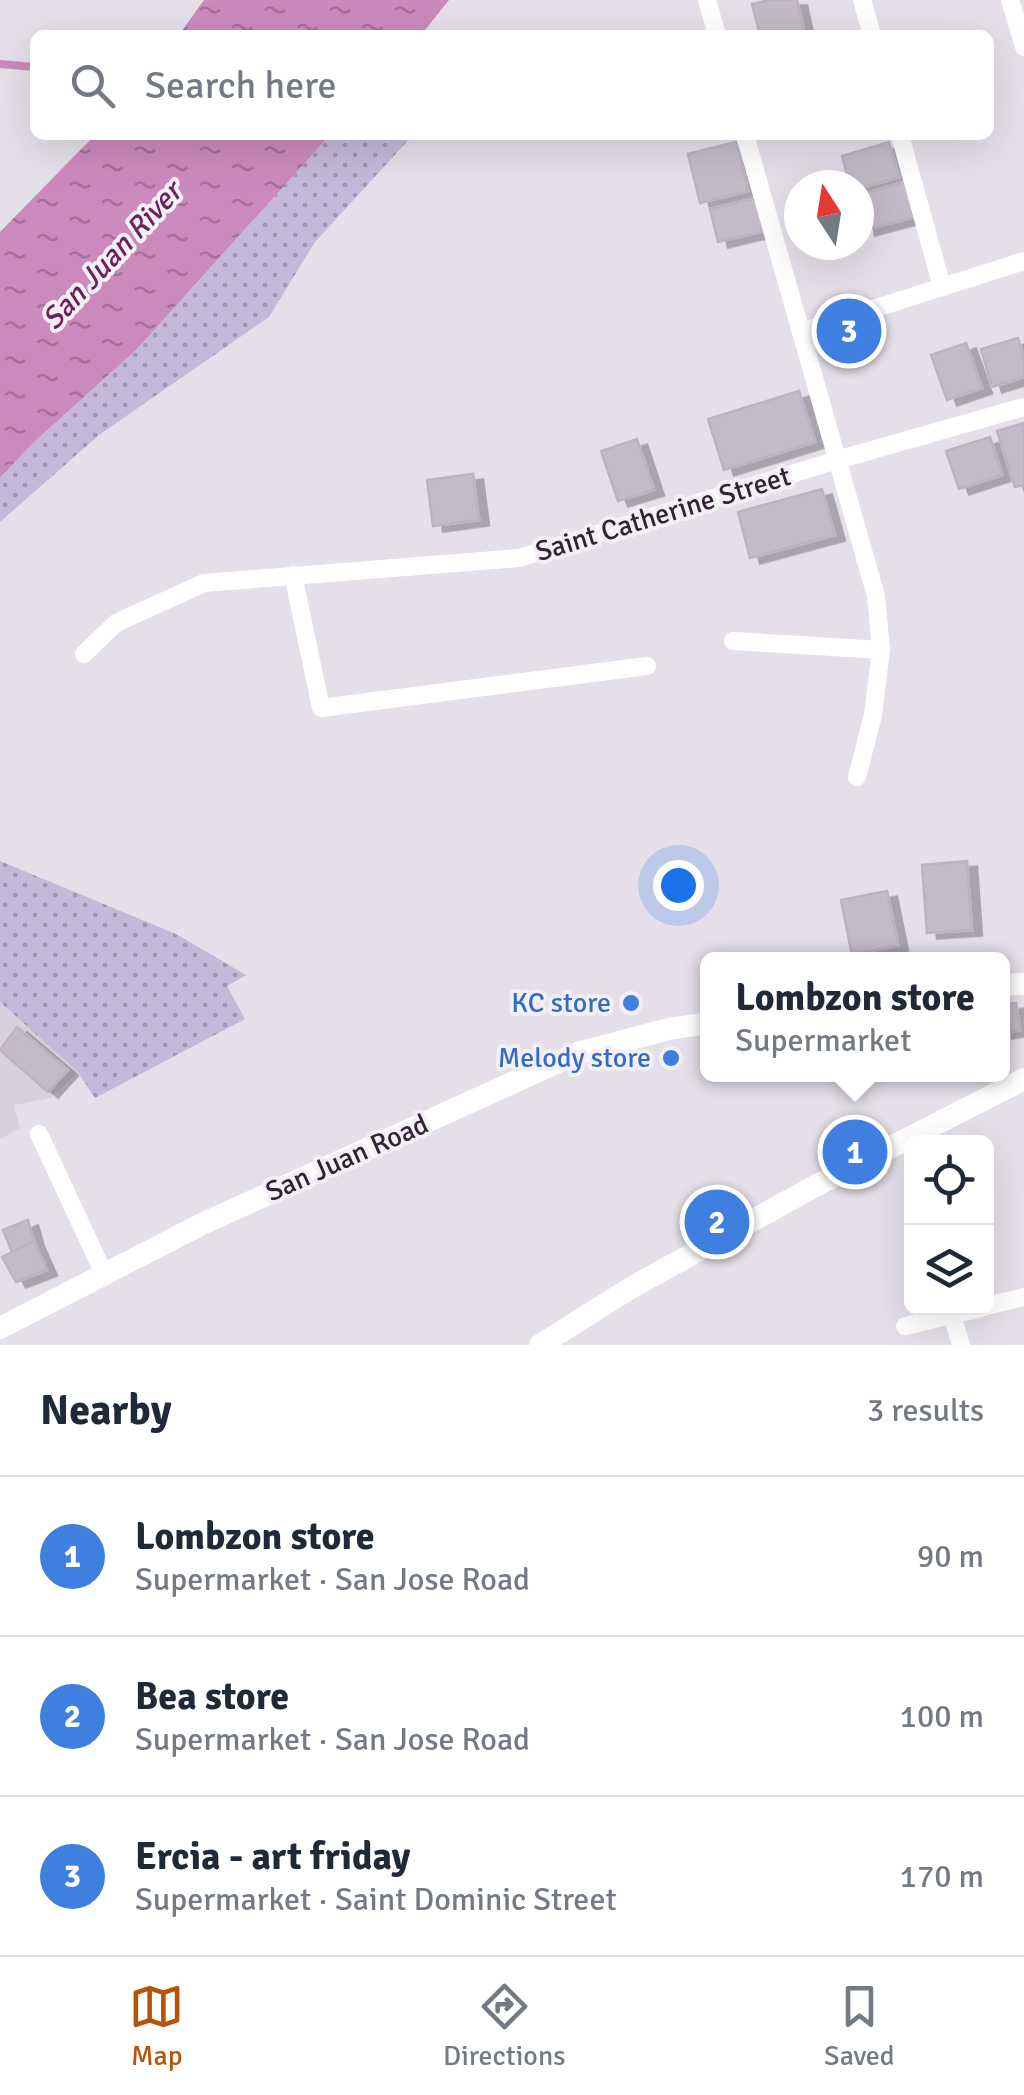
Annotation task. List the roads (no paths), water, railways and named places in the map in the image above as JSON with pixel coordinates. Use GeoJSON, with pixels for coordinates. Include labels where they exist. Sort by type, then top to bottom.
{"type":"FeatureCollection","features":[{"type":"Feature","properties":{"kind":"street"},"geometry":{"type":"LineString","coordinates":[[862,0],[871,30]]}},
{"type":"Feature","properties":{"kind":"street"},"geometry":{"type":"LineString","coordinates":[[1010,0],[1024,48]]}},
{"type":"Feature","properties":{"kind":"street"},"geometry":{"type":"LineString","coordinates":[[713,1],[716,30]]}},
{"type":"Feature","properties":{"kind":"street"},"geometry":{"type":"LineString","coordinates":[[747,140],[876,596],[881,650],[873,716],[858,777]]}},
{"type":"Feature","properties":{"kind":"street"},"geometry":{"type":"LineString","coordinates":[[901,140],[942,287]]}},
{"type":"Feature","properties":{"kind":"street"},"geometry":{"type":"LineString","coordinates":[[801,332],[1024,261]]}},
{"type":"Feature","properties":{"kind":"street","name":"Saint Catherine Street"},"geometry":{"type":"LineString","coordinates":[[84,654],[116,623],[204,582],[519,558],[837,460],[1024,408]]}},
{"type":"Feature","properties":{"kind":"street"},"geometry":{"type":"LineString","coordinates":[[293,575],[322,708],[647,666]]}},
{"type":"Feature","properties":{"kind":"street"},"geometry":{"type":"LineString","coordinates":[[733,640],[881,650]]}},
{"type":"Feature","properties":{"kind":"street","name":"San Juan Road"},"geometry":{"type":"LineString","coordinates":[[0,1328],[202,1224],[578,1053],[700,1024]]}},
{"type":"Feature","properties":{"kind":"street"},"geometry":{"type":"LineString","coordinates":[[540,1345],[630,1289],[816,1186],[1024,1078]]}},
{"type":"Feature","properties":{"kind":"street"},"geometry":{"type":"LineString","coordinates":[[39,1134],[104,1274]]}},
{"type":"Feature","properties":{"kind":"street"},"geometry":{"type":"LineString","coordinates":[[994,1304],[1024,1297]]}},
{"type":"Feature","properties":{"kind":"street"},"geometry":{"type":"LineString","coordinates":[[905,1326],[948,1315]]}},
{"type":"Feature","properties":{"kind":"street"},"geometry":{"type":"LineString","coordinates":[[952,1315],[962,1345]]}},
{"type":"Feature","properties":{"kind":"water"},"geometry":{"type":"Polygon","coordinates":[[[204,0],[449,0],[425,30],[183,30],[204,0]]]}},
{"type":"Feature","properties":{"kind":"water","name":"San Juan River"},"geometry":{"type":"Polygon","coordinates":[[[90,140],[325,140],[136,350],[0,478],[0,232],[90,140]]]}},
{"type":"Feature","properties":{"kind":"waterway"},"geometry":{"type":"LineString","coordinates":[[0,64],[30,67]]}},
{"type":"Feature","properties":{"kind":"place","name":"Ercia - art friday"},"geometry":{"type":"Point","coordinates":[849,331]}},
{"type":"Feature","properties":{"kind":"place","name":"KC store"},"geometry":{"type":"Point","coordinates":[631,1003]}},
{"type":"Feature","properties":{"kind":"place","name":"Melody store"},"geometry":{"type":"Point","coordinates":[671,1058]}},
{"type":"Feature","properties":{"kind":"place","name":"Lombzon store"},"geometry":{"type":"Point","coordinates":[855,1152]}},
{"type":"Feature","properties":{"kind":"place","name":"Bea store"},"geometry":{"type":"Point","coordinates":[717,1222]}}]}
